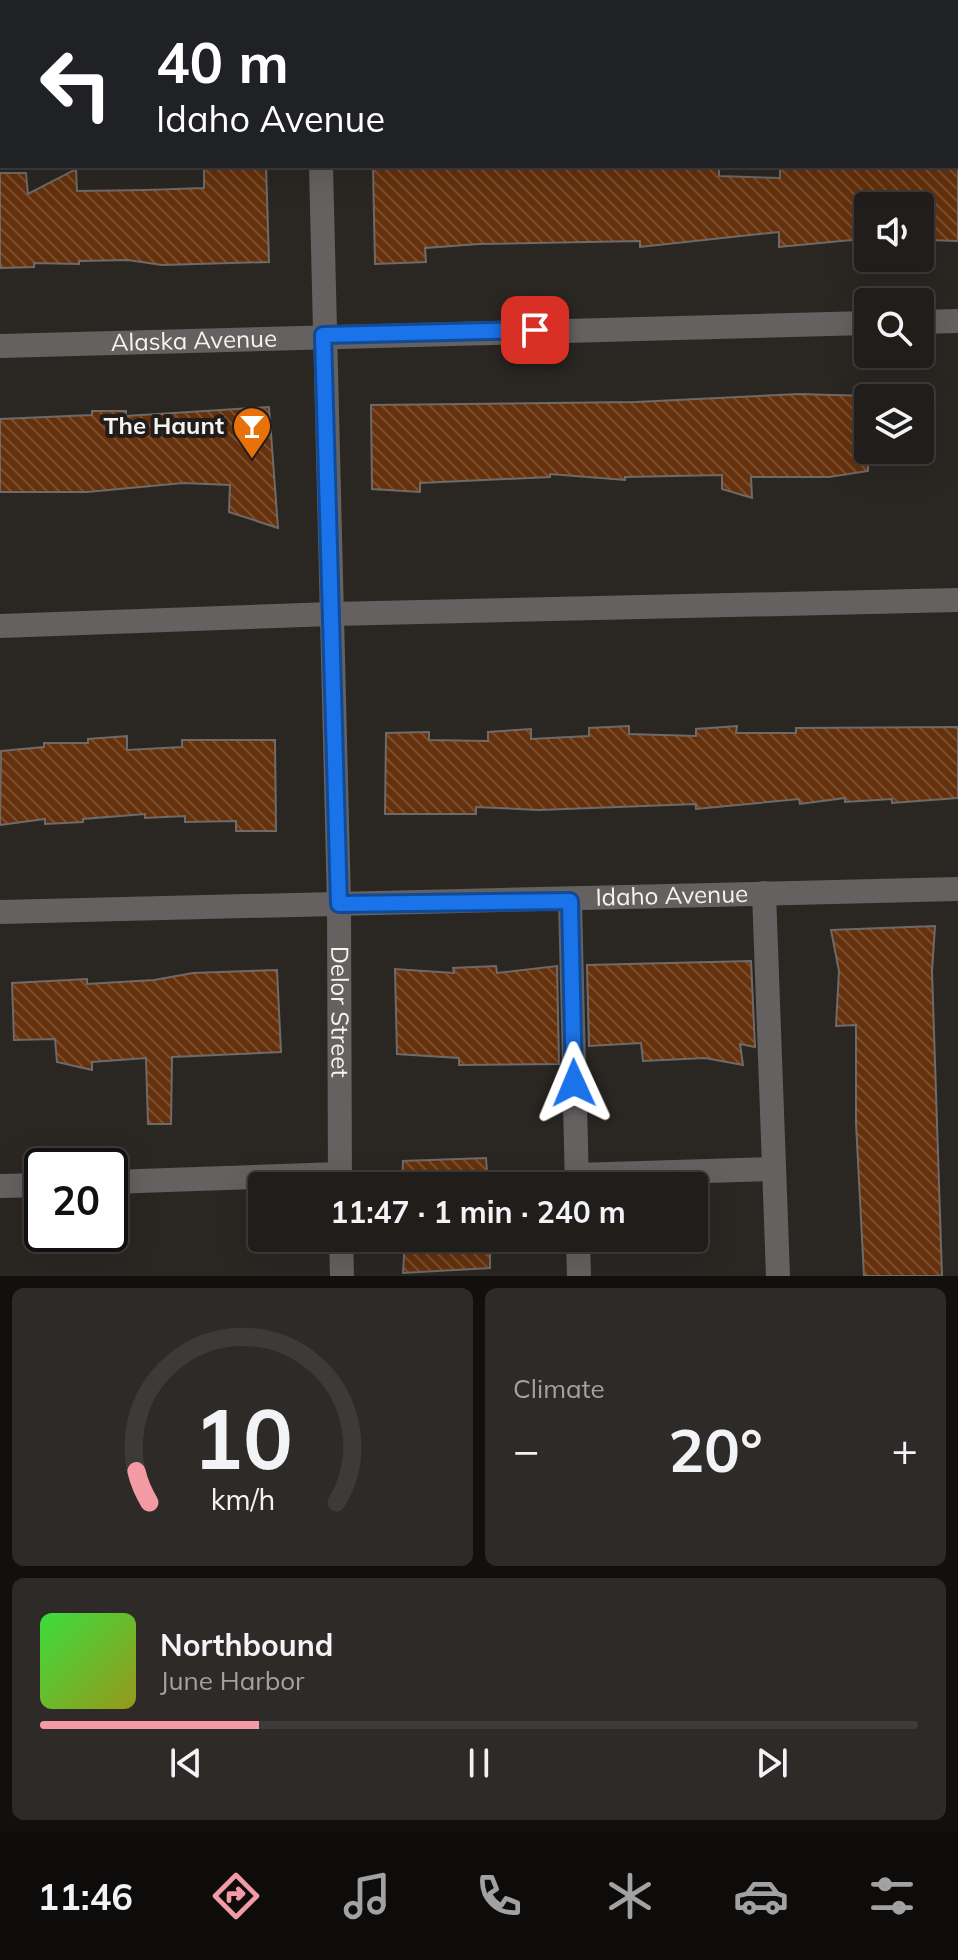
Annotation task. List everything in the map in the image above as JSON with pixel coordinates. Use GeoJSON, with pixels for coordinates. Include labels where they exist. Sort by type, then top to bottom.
{"type":"FeatureCollection","features":[{"type":"Feature","properties":{"kind":"street","name":"Delor Street"},"geometry":{"type":"LineString","coordinates":[[321,168],[339,904],[340,1172]]}},
{"type":"Feature","properties":{"kind":"street"},"geometry":{"type":"LineString","coordinates":[[934,322],[958,321]]}},
{"type":"Feature","properties":{"kind":"street","name":"Alaska Avenue"},"geometry":{"type":"LineString","coordinates":[[0,346],[323,335],[854,323]]}},
{"type":"Feature","properties":{"kind":"street"},"geometry":{"type":"LineString","coordinates":[[0,626],[332,614],[958,600]]}},
{"type":"Feature","properties":{"kind":"street","name":"Idaho Avenue"},"geometry":{"type":"LineString","coordinates":[[0,912],[570,901],[958,889]]}},
{"type":"Feature","properties":{"kind":"street"},"geometry":{"type":"LineString","coordinates":[[764,893],[778,1276]]}},
{"type":"Feature","properties":{"kind":"street"},"geometry":{"type":"LineString","coordinates":[[570,901],[576,1172]]}},
{"type":"Feature","properties":{"kind":"street"},"geometry":{"type":"LineString","coordinates":[[708,1173],[774,1169]]}},
{"type":"Feature","properties":{"kind":"street"},"geometry":{"type":"LineString","coordinates":[[128,1182],[248,1181]]}},
{"type":"Feature","properties":{"kind":"street"},"geometry":{"type":"LineString","coordinates":[[0,1186],[24,1185]]}},
{"type":"Feature","properties":{"kind":"street"},"geometry":{"type":"LineString","coordinates":[[341,1252],[342,1276]]}},
{"type":"Feature","properties":{"kind":"street"},"geometry":{"type":"LineString","coordinates":[[578,1252],[579,1276]]}},
{"type":"Feature","properties":{"kind":"building"},"geometry":{"type":"Polygon","coordinates":[[[204,168],[266,168],[269,262],[162,265],[128,260],[79,261],[79,264],[34,263],[34,267],[0,268],[0,173],[26,173],[28,194],[76,169],[77,191],[204,188],[204,168]]]}},
{"type":"Feature","properties":{"kind":"building"},"geometry":{"type":"Polygon","coordinates":[[[373,168],[719,168],[719,176],[780,178],[780,168],[958,168],[958,241],[934,240],[934,192],[854,192],[854,240],[779,247],[779,232],[640,247],[640,241],[479,244],[425,248],[426,262],[375,264],[373,168]]]}},
{"type":"Feature","properties":{"kind":"building"},"geometry":{"type":"Polygon","coordinates":[[[799,394],[854,396],[854,464],[868,464],[868,471],[829,477],[751,477],[752,498],[722,489],[722,475],[625,477],[625,480],[550,474],[550,477],[420,483],[420,492],[372,489],[371,405],[636,402],[799,394]]]}},
{"type":"Feature","properties":{"kind":"building"},"geometry":{"type":"Polygon","coordinates":[[[269,407],[278,528],[229,512],[230,485],[183,483],[87,492],[0,492],[0,419],[92,415],[92,411],[126,411],[126,416],[269,407]]]}},
{"type":"Feature","properties":{"kind":"building"},"geometry":{"type":"Polygon","coordinates":[[[629,726],[629,734],[696,736],[696,729],[737,726],[736,733],[796,733],[796,728],[958,727],[958,798],[892,803],[892,799],[845,802],[845,798],[800,804],[799,799],[696,809],[696,804],[539,810],[476,807],[476,814],[385,814],[386,733],[429,732],[429,740],[488,741],[488,732],[531,729],[531,739],[589,736],[589,728],[629,726]]]}},
{"type":"Feature","properties":{"kind":"building"},"geometry":{"type":"Polygon","coordinates":[[[127,736],[127,750],[182,747],[182,740],[275,740],[276,831],[236,831],[236,821],[185,822],[185,816],[145,818],[145,814],[83,819],[83,822],[45,824],[45,819],[0,825],[1,751],[44,747],[44,743],[88,743],[88,739],[127,736]]]}},
{"type":"Feature","properties":{"kind":"building"},"geometry":{"type":"Polygon","coordinates":[[[935,926],[932,971],[942,1276],[864,1276],[856,1123],[856,1025],[836,1026],[839,971],[831,930],[935,926]]]}},
{"type":"Feature","properties":{"kind":"building"},"geometry":{"type":"Polygon","coordinates":[[[751,961],[755,1047],[740,1044],[743,1065],[705,1058],[643,1061],[641,1043],[589,1046],[587,965],[751,961]]]}},
{"type":"Feature","properties":{"kind":"building"},"geometry":{"type":"Polygon","coordinates":[[[496,966],[497,973],[557,966],[559,1064],[459,1065],[459,1058],[397,1054],[395,969],[454,973],[453,968],[496,966]]]}},
{"type":"Feature","properties":{"kind":"building"},"geometry":{"type":"Polygon","coordinates":[[[277,970],[281,1052],[172,1057],[171,1124],[148,1124],[146,1058],[92,1062],[92,1070],[57,1062],[55,1039],[14,1040],[12,983],[87,979],[87,984],[154,980],[193,973],[277,970]]]}},
{"type":"Feature","properties":{"kind":"building"},"geometry":{"type":"Polygon","coordinates":[[[486,1158],[487,1172],[403,1172],[403,1161],[486,1158]]]}},
{"type":"Feature","properties":{"kind":"building"},"geometry":{"type":"Polygon","coordinates":[[[404,1252],[490,1252],[490,1268],[403,1273],[404,1252]]]}},
{"type":"Feature","properties":{"kind":"place","name":"The Haunt"},"geometry":{"type":"Point","coordinates":[252,460]}},
{"type":"Feature","properties":{"kind":"route"},"geometry":{"type":"LineString","coordinates":[[535,330],[323,335],[339,904],[570,901],[574,1083]]}}]}
